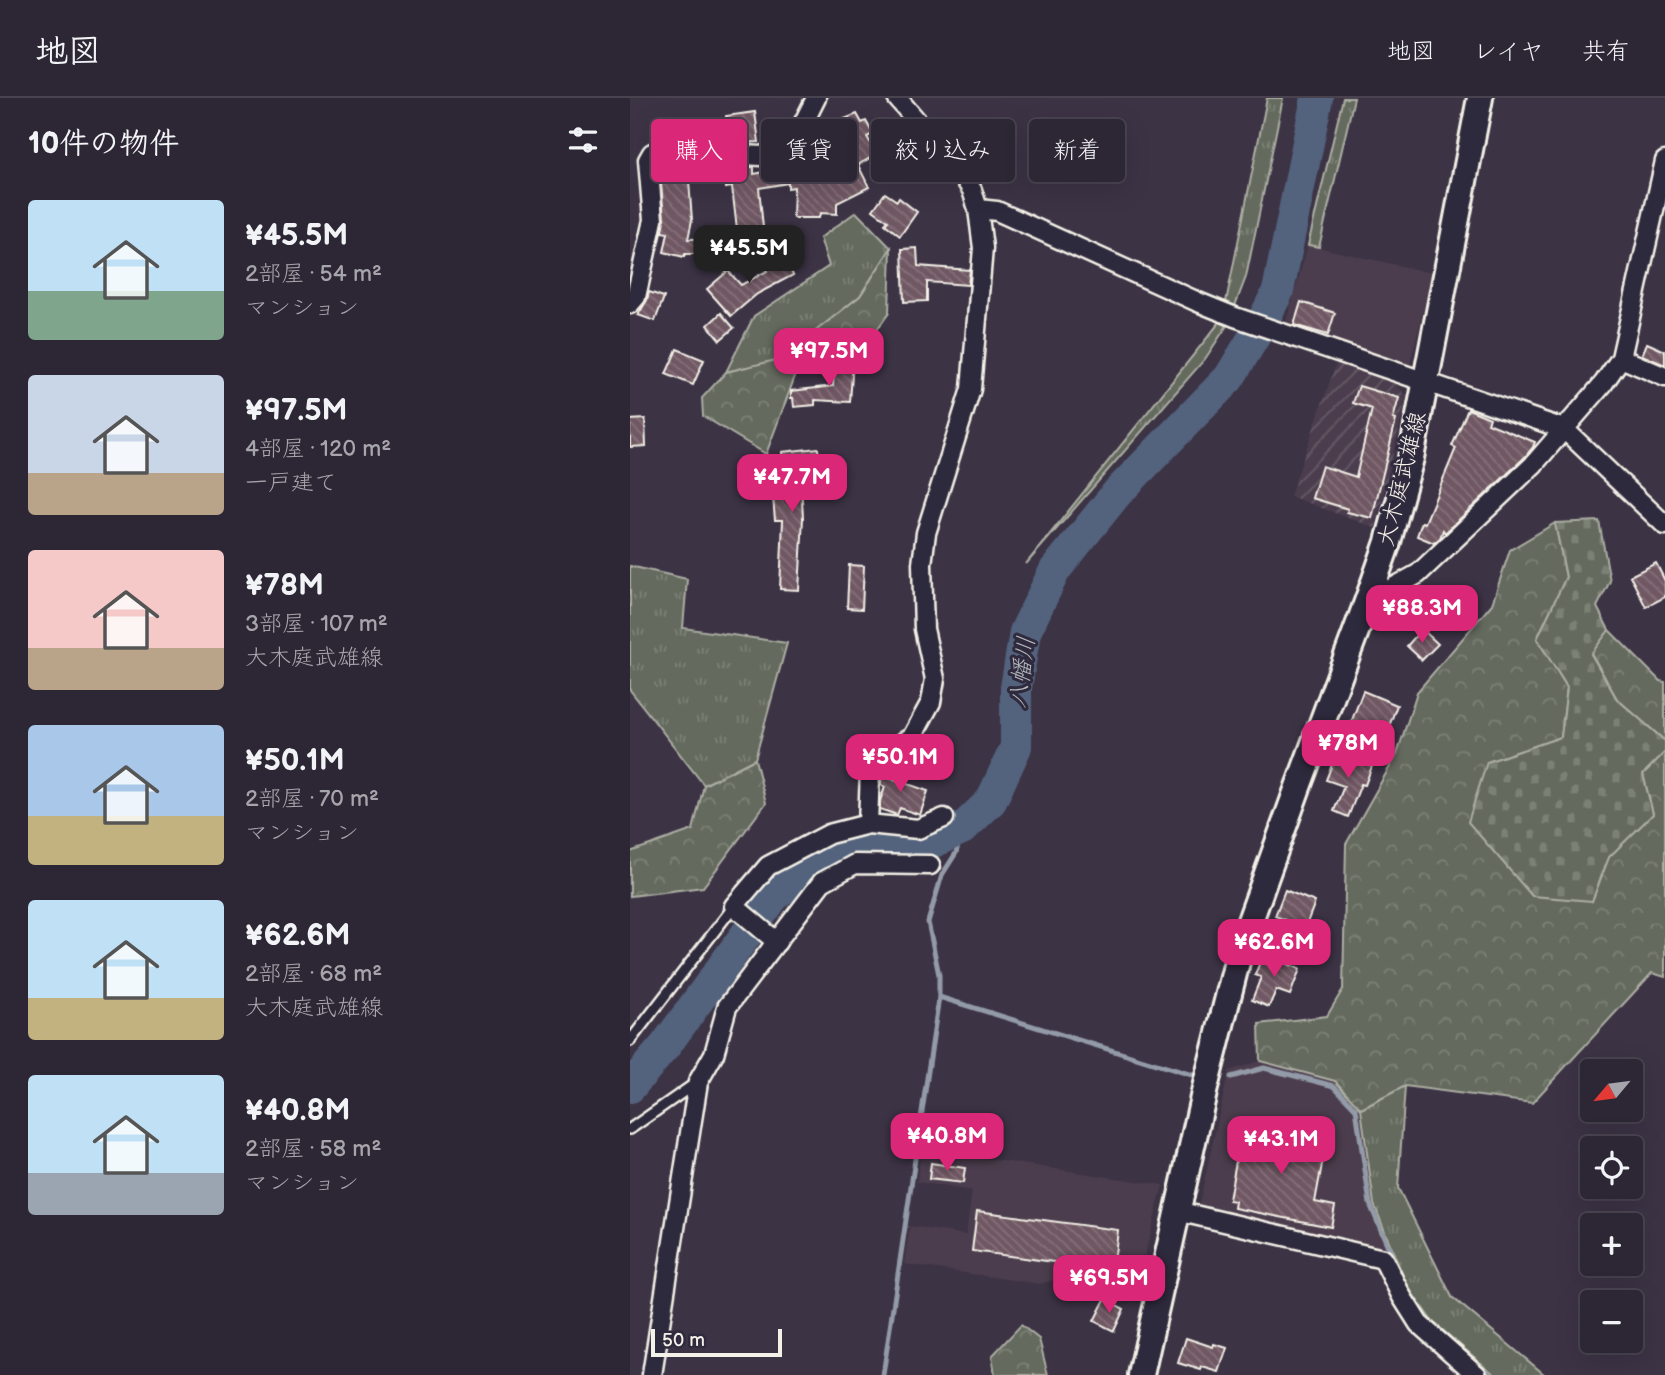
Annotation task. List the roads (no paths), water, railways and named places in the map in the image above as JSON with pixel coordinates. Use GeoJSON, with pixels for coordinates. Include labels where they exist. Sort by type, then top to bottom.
{"type":"FeatureCollection","features":[{"type":"Feature","properties":{"kind":"main road","name":"大木庭武雄線"},"geometry":{"type":"LineString","coordinates":[[1141,1375],[1205,1087],[1241,946],[1388,542],[1411,458],[1480,98]]}},
{"type":"Feature","properties":{"kind":"street"},"geometry":{"type":"LineString","coordinates":[[630,304],[636,297],[653,220],[648,160],[652,153],[659,150],[761,156],[783,149],[797,136],[816,98]]}},
{"type":"Feature","properties":{"kind":"street"},"geometry":{"type":"LineString","coordinates":[[868,824],[870,771],[875,758],[912,737],[931,702],[935,679],[923,629],[922,564],[926,533],[971,389],[983,248],[978,209],[972,190],[960,171],[897,98]]}},
{"type":"Feature","properties":{"kind":"street"},"geometry":{"type":"LineString","coordinates":[[1367,602],[1418,574],[1533,465],[1603,384],[1621,358],[1665,161]]}},
{"type":"Feature","properties":{"kind":"street"},"geometry":{"type":"LineString","coordinates":[[978,209],[997,211],[1235,317],[1564,429],[1665,525]]}},
{"type":"Feature","properties":{"kind":"street"},"geometry":{"type":"LineString","coordinates":[[1621,358],[1665,377]]}},
{"type":"Feature","properties":{"kind":"street"},"geometry":{"type":"LineString","coordinates":[[778,942],[734,906],[768,866],[829,834],[868,824],[918,829],[944,818]]}},
{"type":"Feature","properties":{"kind":"street"},"geometry":{"type":"LineString","coordinates":[[652,1375],[698,1082],[714,1054],[727,1007],[822,882],[855,864],[930,865]]}},
{"type":"Feature","properties":{"kind":"street"},"geometry":{"type":"LineString","coordinates":[[1177,1211],[1383,1259],[1419,1325],[1477,1375]]}},
{"type":"Feature","properties":{"kind":"lane"},"geometry":{"type":"LineString","coordinates":[[630,1041],[734,906]]}},
{"type":"Feature","properties":{"kind":"lane"},"geometry":{"type":"LineString","coordinates":[[630,1129],[698,1082]]}},
{"type":"Feature","properties":{"kind":"waterway","name":"八幡川"},"geometry":{"type":"LineString","coordinates":[[630,1087],[665,1046],[774,896],[825,855],[858,846],[929,844],[962,829],[991,801],[1016,747],[1016,688],[1025,632],[1055,570],[1117,493],[1229,378],[1278,291],[1317,98]]}},
{"type":"Feature","properties":{"kind":"waterway"},"geometry":{"type":"LineString","coordinates":[[883,1375],[939,997],[939,975],[928,922],[942,875],[956,853],[962,829]]}},
{"type":"Feature","properties":{"kind":"waterway"},"geometry":{"type":"LineString","coordinates":[[939,997],[1192,1075]]}},
{"type":"Feature","properties":{"kind":"waterway"},"geometry":{"type":"LineString","coordinates":[[1231,1077],[1264,1068],[1334,1086],[1356,1109],[1370,1204],[1395,1263]]}},
{"type":"Feature","properties":{"kind":"waterway"},"geometry":{"type":"LineString","coordinates":[[1480,1366],[1491,1375]]}}]}
